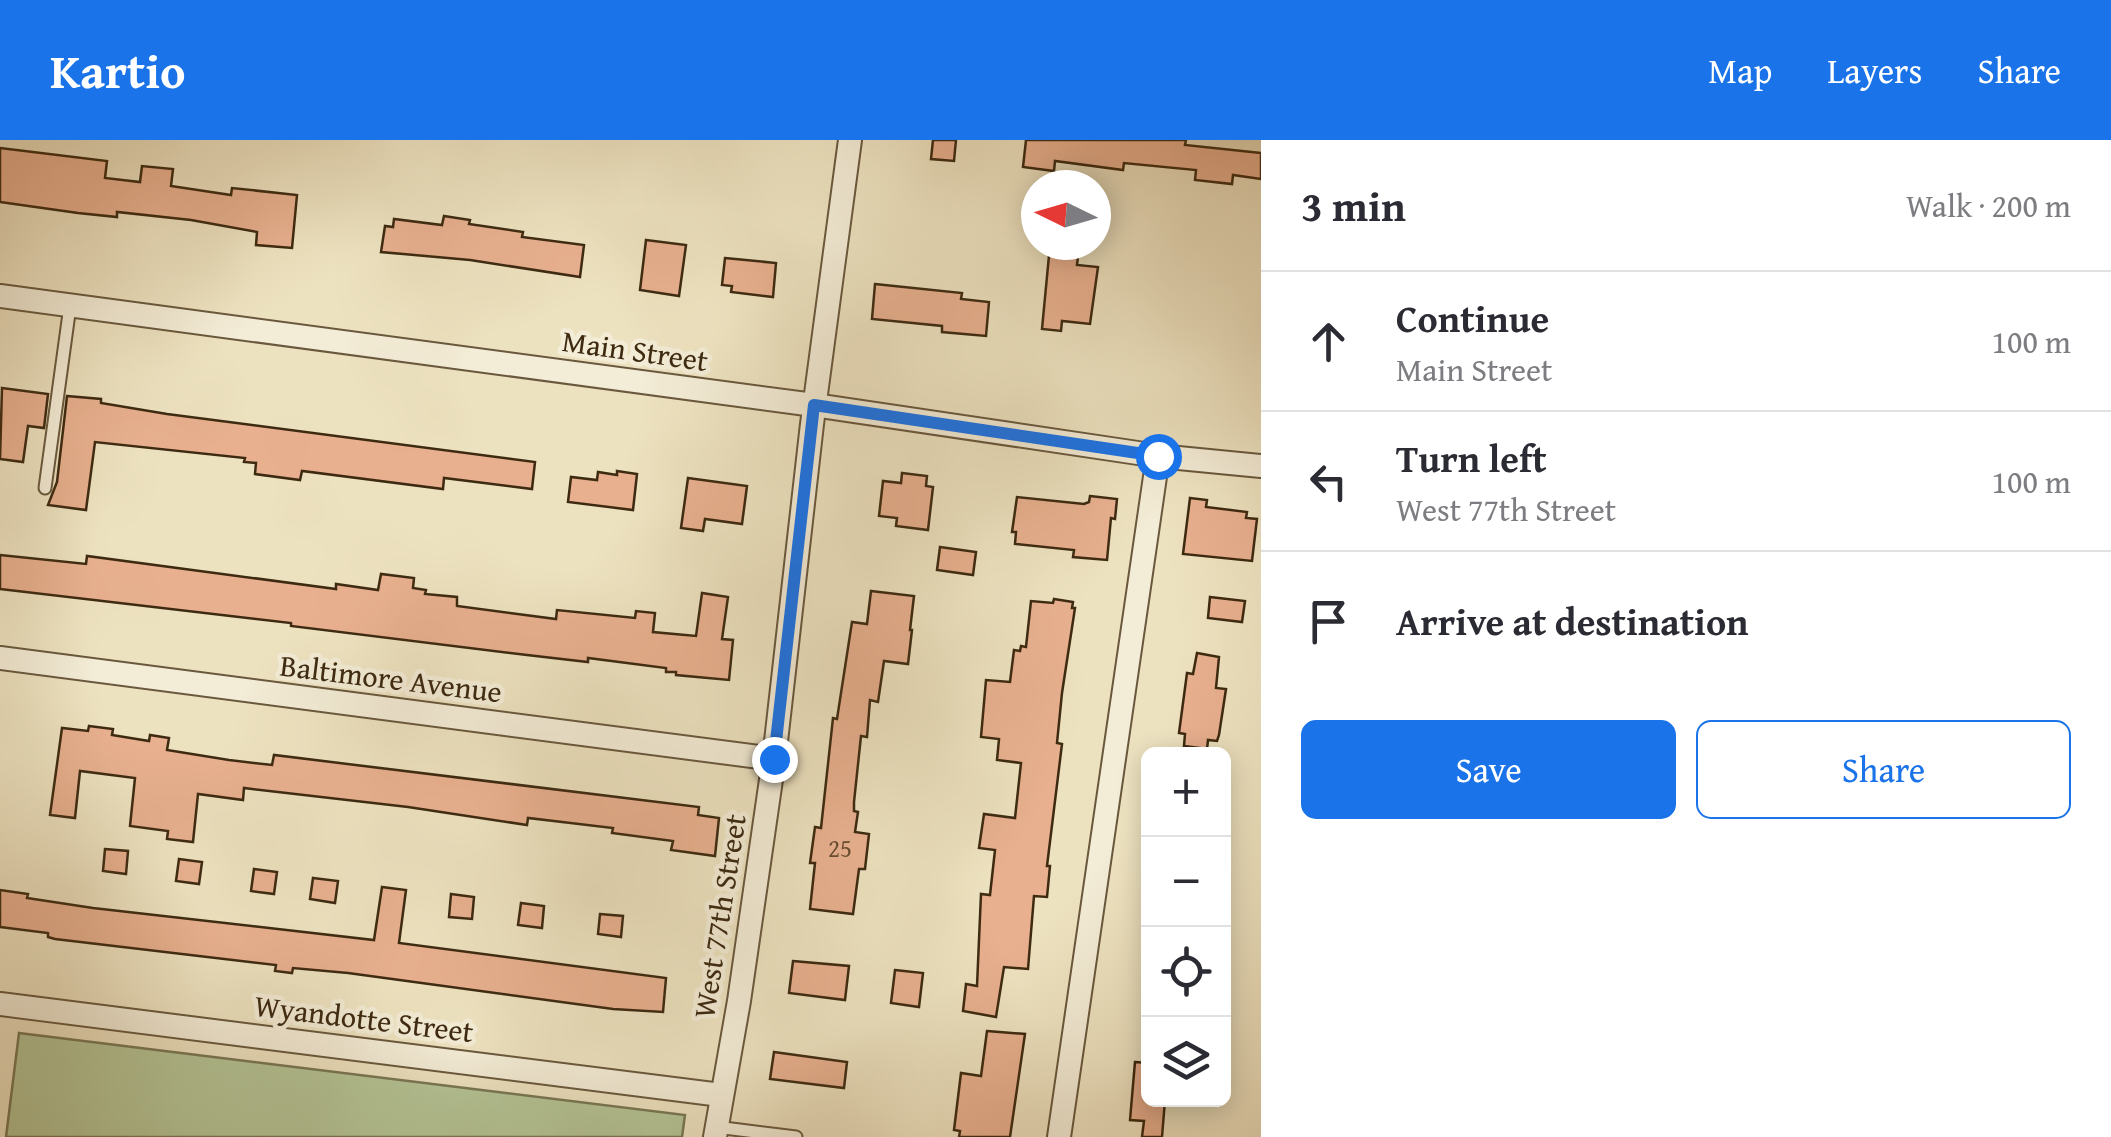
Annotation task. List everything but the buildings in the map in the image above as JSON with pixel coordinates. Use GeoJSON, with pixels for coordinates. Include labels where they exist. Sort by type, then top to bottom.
{"type":"FeatureCollection","features":[{"type":"Feature","properties":{"kind":"street","name":"West 77th Street"},"geometry":{"type":"LineString","coordinates":[[716,1132],[774,759],[814,405],[850,140]]}},
{"type":"Feature","properties":{"kind":"street","name":"Main Street"},"geometry":{"type":"LineString","coordinates":[[0,296],[814,405],[1158,456],[1261,466]]}},
{"type":"Feature","properties":{"kind":"street"},"geometry":{"type":"LineString","coordinates":[[1060,1137],[1158,456]]}},
{"type":"Feature","properties":{"kind":"street","name":"Baltimore Avenue"},"geometry":{"type":"LineString","coordinates":[[0,658],[774,759]]}},
{"type":"Feature","properties":{"kind":"street","name":"Wyandotte Street"},"geometry":{"type":"LineString","coordinates":[[0,1004],[721,1095]]}},
{"type":"Feature","properties":{"kind":"lane"},"geometry":{"type":"LineString","coordinates":[[45,488],[70,306]]}},
{"type":"Feature","properties":{"kind":"lane"},"geometry":{"type":"LineString","coordinates":[[716,1132],[796,1137]]}},
{"type":"Feature","properties":{"kind":"green space"},"geometry":{"type":"Polygon","coordinates":[[[19,1033],[685,1115],[682,1137],[6,1137],[19,1033]]]}},
{"type":"Feature","properties":{"kind":"route"},"geometry":{"type":"LineString","coordinates":[[774,759],[814,405],[1158,456]]}}]}
